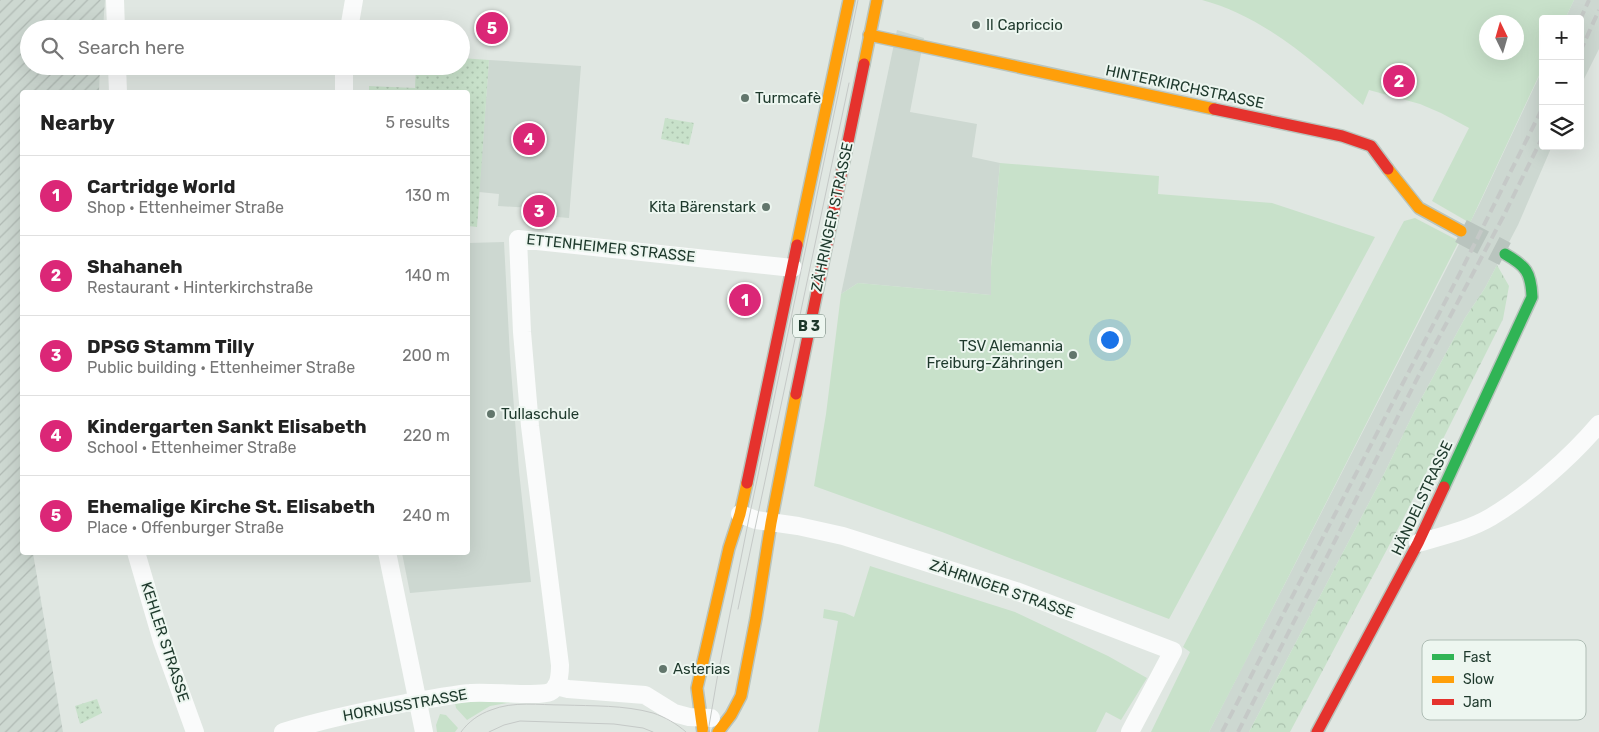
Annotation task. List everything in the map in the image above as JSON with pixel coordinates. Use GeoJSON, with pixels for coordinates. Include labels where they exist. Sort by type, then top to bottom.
{"type":"FeatureCollection","features":[{"type":"Feature","properties":{"kind":"main road","name":"ZÄHRINGER STRASSE"},"geometry":{"type":"LineString","coordinates":[[702,725],[697,688],[700,672],[729,548],[740,514],[849,0]]}},
{"type":"Feature","properties":{"kind":"main road","name":"ZÄHRINGER STRASSE"},"geometry":{"type":"LineString","coordinates":[[723,726],[736,708],[741,696],[771,523],[818,283],[839,190],[877,0]]}},
{"type":"Feature","properties":{"kind":"main road","name":"HINTERKIRCHSTRASSE"},"geometry":{"type":"LineString","coordinates":[[869,36],[1342,136],[1371,146],[1412,201],[1420,208],[1461,231]]}},
{"type":"Feature","properties":{"kind":"main road","name":"HÄNDELSTRASSE"},"geometry":{"type":"LineString","coordinates":[[1321,731],[1418,544],[1532,296],[1532,279],[1527,269],[1505,254]]}},
{"type":"Feature","properties":{"kind":"street"},"geometry":{"type":"LineString","coordinates":[[115,0],[116,20]]}},
{"type":"Feature","properties":{"kind":"street"},"geometry":{"type":"LineString","coordinates":[[351,20],[354,0]]}},
{"type":"Feature","properties":{"kind":"street"},"geometry":{"type":"LineString","coordinates":[[117,75],[118,90]]}},
{"type":"Feature","properties":{"kind":"street"},"geometry":{"type":"LineString","coordinates":[[344,75],[344,90]]}},
{"type":"Feature","properties":{"kind":"street","name":"ETTENHEIMER STRASSE"},"geometry":{"type":"LineString","coordinates":[[556,686],[560,676],[560,665],[530,426],[522,332],[518,239],[793,268]]}},
{"type":"Feature","properties":{"kind":"street"},"geometry":{"type":"LineString","coordinates":[[1418,544],[1453,533],[1490,518],[1556,468],[1599,424]]}},
{"type":"Feature","properties":{"kind":"street","name":"ZÄHRINGER STRASSE"},"geometry":{"type":"LineString","coordinates":[[740,514],[771,523],[798,526],[843,536],[941,567],[1016,591],[1173,651],[1130,732]]}},
{"type":"Feature","properties":{"kind":"street","name":"KEHLER STRASSE"},"geometry":{"type":"LineString","coordinates":[[137,555],[162,641],[195,732]]}},
{"type":"Feature","properties":{"kind":"street"},"geometry":{"type":"LineString","coordinates":[[388,555],[424,732]]}},
{"type":"Feature","properties":{"kind":"street","name":"HORNUSSTRASSE"},"geometry":{"type":"LineString","coordinates":[[284,732],[343,714],[448,695],[470,693],[539,694],[550,692],[556,686],[568,689],[646,695],[674,713],[689,717],[702,725],[723,726]]}},
{"type":"Feature","properties":{"kind":"street"},"geometry":{"type":"LineString","coordinates":[[418,701],[431,732]]}},
{"type":"Feature","properties":{"kind":"shaded area"},"geometry":{"type":"Polygon","coordinates":[[[0,0],[105,0],[104,20],[20,20],[20,75],[100,75],[99,90],[20,90],[20,555],[33,555],[63,732],[0,732],[0,0]]]}},
{"type":"Feature","properties":{"kind":"shaded area"},"geometry":{"type":"Polygon","coordinates":[[[1574,0],[1599,0],[1599,49],[1584,79],[1584,15],[1567,15],[1574,0]]]}},
{"type":"Feature","properties":{"kind":"shaded area"},"geometry":{"type":"Polygon","coordinates":[[[897,30],[924,38],[910,112],[977,124],[972,157],[1000,163],[991,266],[991,295],[858,283],[841,294],[897,30]]]}},
{"type":"Feature","properties":{"kind":"shaded area"},"geometry":{"type":"Polygon","coordinates":[[[489,60],[581,66],[569,218],[531,215],[531,208],[498,206],[499,194],[479,192],[489,60]]]}},
{"type":"Feature","properties":{"kind":"shaded area"},"geometry":{"type":"Polygon","coordinates":[[[1539,77],[1539,150],[1550,150],[1518,225],[1485,288],[1465,318],[1414,412],[1384,474],[1249,732],[1209,732],[1479,205],[1539,77]]]}},
{"type":"Feature","properties":{"kind":"shaded area","name":"Tullaschule"},"geometry":{"type":"Polygon","coordinates":[[[504,242],[510,357],[519,471],[531,582],[410,593],[402,555],[470,555],[470,243],[504,242]]]}},
{"type":"Feature","properties":{"kind":"green space"},"geometry":{"type":"Polygon","coordinates":[[[1202,0],[1574,0],[1567,15],[1539,15],[1539,76],[1470,223],[1432,201],[1469,128],[1420,104],[1369,90],[1363,105],[1308,58],[1268,29],[1225,7],[1202,0]]]}},
{"type":"Feature","properties":{"kind":"green space"},"geometry":{"type":"Polygon","coordinates":[[[470,59],[489,60],[477,227],[470,226],[470,90],[369,90],[369,86],[415,88],[416,75],[470,75],[470,59]]]}},
{"type":"Feature","properties":{"kind":"green space"},"geometry":{"type":"Polygon","coordinates":[[[665,118],[694,123],[689,145],[661,139],[665,118]]]}},
{"type":"Feature","properties":{"kind":"green space","name":"TSV Alemannia Freiburg-Zähringen"},"geometry":{"type":"Polygon","coordinates":[[[1000,163],[1159,176],[1158,194],[1272,203],[1375,237],[1169,619],[942,532],[814,486],[826,414],[841,294],[858,283],[991,295],[991,267],[1000,163]]]}},
{"type":"Feature","properties":{"kind":"green space"},"geometry":{"type":"Polygon","coordinates":[[[1415,218],[1459,241],[1239,674],[1209,732],[1151,732],[1190,652],[1183,647],[1398,232],[1404,221],[1415,218]]]}},
{"type":"Feature","properties":{"kind":"green space"},"geometry":{"type":"Polygon","coordinates":[[[1497,265],[1509,286],[1503,319],[1401,523],[1290,732],[1249,732],[1384,474],[1414,412],[1465,318],[1485,288],[1497,265]]]}},
{"type":"Feature","properties":{"kind":"green space"},"geometry":{"type":"Polygon","coordinates":[[[870,566],[1015,612],[1108,656],[1147,678],[1121,720],[1106,712],[1096,732],[818,732],[838,621],[823,618],[824,609],[845,613],[854,617],[870,566]]]}},
{"type":"Feature","properties":{"kind":"green space"},"geometry":{"type":"Polygon","coordinates":[[[97,699],[102,713],[80,724],[75,706],[97,699]]]}},
{"type":"Feature","properties":{"kind":"green space"},"geometry":{"type":"Polygon","coordinates":[[[481,701],[513,702],[490,706],[467,720],[456,708],[455,703],[481,701]]]}},
{"type":"Feature","properties":{"kind":"green space"},"geometry":{"type":"Polygon","coordinates":[[[440,714],[446,715],[458,728],[455,732],[437,732],[436,725],[440,714]]]}},
{"type":"Feature","properties":{"kind":"tunnel"},"geometry":{"type":"LineString","coordinates":[[1461,231],[1505,254]]}},
{"type":"Feature","properties":{"kind":"tram line"},"geometry":{"type":"LineString","coordinates":[[708,732],[749,518],[858,0]]}},
{"type":"Feature","properties":{"kind":"tram line"},"geometry":{"type":"LineString","coordinates":[[738,609],[849,83]]}},
{"type":"Feature","properties":{"kind":"tram line"},"geometry":{"type":"LineString","coordinates":[[461,732],[470,722],[487,712],[508,705],[526,704],[608,706],[642,710],[666,719],[686,732]]}},
{"type":"Feature","properties":{"kind":"tram line"},"geometry":{"type":"LineString","coordinates":[[489,732],[504,725],[520,721],[614,724],[643,728],[653,732]]}},
{"type":"Feature","properties":{"kind":"railway"},"geometry":{"type":"LineString","coordinates":[[1582,15],[1589,0]]}},
{"type":"Feature","properties":{"kind":"railway"},"geometry":{"type":"LineString","coordinates":[[1584,43],[1599,10]]}},
{"type":"Feature","properties":{"kind":"railway"},"geometry":{"type":"LineString","coordinates":[[1222,732],[1459,275],[1539,115]]}},
{"type":"Feature","properties":{"kind":"railway"},"geometry":{"type":"LineString","coordinates":[[1238,732],[1421,371],[1503,217],[1539,144]]}},
{"type":"Feature","properties":{"kind":"traffic: fast"},"geometry":{"type":"LineString","coordinates":[[1444,487],[1532,297],[1529,276],[1523,266],[1505,254]]}},
{"type":"Feature","properties":{"kind":"traffic: slow"},"geometry":{"type":"LineString","coordinates":[[797,245],[849,0]]}},
{"type":"Feature","properties":{"kind":"traffic: slow"},"geometry":{"type":"LineString","coordinates":[[864,64],[877,0]]}},
{"type":"Feature","properties":{"kind":"traffic: slow"},"geometry":{"type":"LineString","coordinates":[[869,35],[1214,109]]}},
{"type":"Feature","properties":{"kind":"traffic: slow"},"geometry":{"type":"LineString","coordinates":[[1388,169],[1419,208],[1461,231]]}},
{"type":"Feature","properties":{"kind":"traffic: slow"},"geometry":{"type":"LineString","coordinates":[[718,732],[731,715],[741,696],[796,394]]}},
{"type":"Feature","properties":{"kind":"traffic: slow"},"geometry":{"type":"LineString","coordinates":[[703,732],[697,688],[729,548],[740,514],[747,483]]}},
{"type":"Feature","properties":{"kind":"traffic: jam"},"geometry":{"type":"LineString","coordinates":[[796,394],[864,64]]}},
{"type":"Feature","properties":{"kind":"traffic: jam"},"geometry":{"type":"LineString","coordinates":[[1214,109],[1342,136],[1371,146],[1388,169]]}},
{"type":"Feature","properties":{"kind":"traffic: jam"},"geometry":{"type":"LineString","coordinates":[[747,483],[797,245]]}},
{"type":"Feature","properties":{"kind":"traffic: jam"},"geometry":{"type":"LineString","coordinates":[[1317,732],[1418,543],[1444,487]]}},
{"type":"Feature","properties":{"kind":"place","name":"Il Capriccio"},"geometry":{"type":"Point","coordinates":[976,25]}},
{"type":"Feature","properties":{"kind":"place","name":"Ehemalige Kirche St. Elisabeth"},"geometry":{"type":"Point","coordinates":[492,28]}},
{"type":"Feature","properties":{"kind":"place","name":"Shahaneh"},"geometry":{"type":"Point","coordinates":[1399,81]}},
{"type":"Feature","properties":{"kind":"place","name":"Turmcafè"},"geometry":{"type":"Point","coordinates":[745,98]}},
{"type":"Feature","properties":{"kind":"place","name":"Kindergarten Sankt Elisabeth"},"geometry":{"type":"Point","coordinates":[529,139]}},
{"type":"Feature","properties":{"kind":"place","name":"Kita Bärenstark"},"geometry":{"type":"Point","coordinates":[766,207]}},
{"type":"Feature","properties":{"kind":"place","name":"DPSG Stamm Tilly"},"geometry":{"type":"Point","coordinates":[539,211]}},
{"type":"Feature","properties":{"kind":"place","name":"Cartridge World"},"geometry":{"type":"Point","coordinates":[745,300]}},
{"type":"Feature","properties":{"kind":"place","name":"TSV Alemannia Freiburg-Zähringen"},"geometry":{"type":"Point","coordinates":[1073,355]}},
{"type":"Feature","properties":{"kind":"place","name":"Tullaschule"},"geometry":{"type":"Point","coordinates":[491,414]}},
{"type":"Feature","properties":{"kind":"place","name":"Asterias"},"geometry":{"type":"Point","coordinates":[663,669]}}]}
